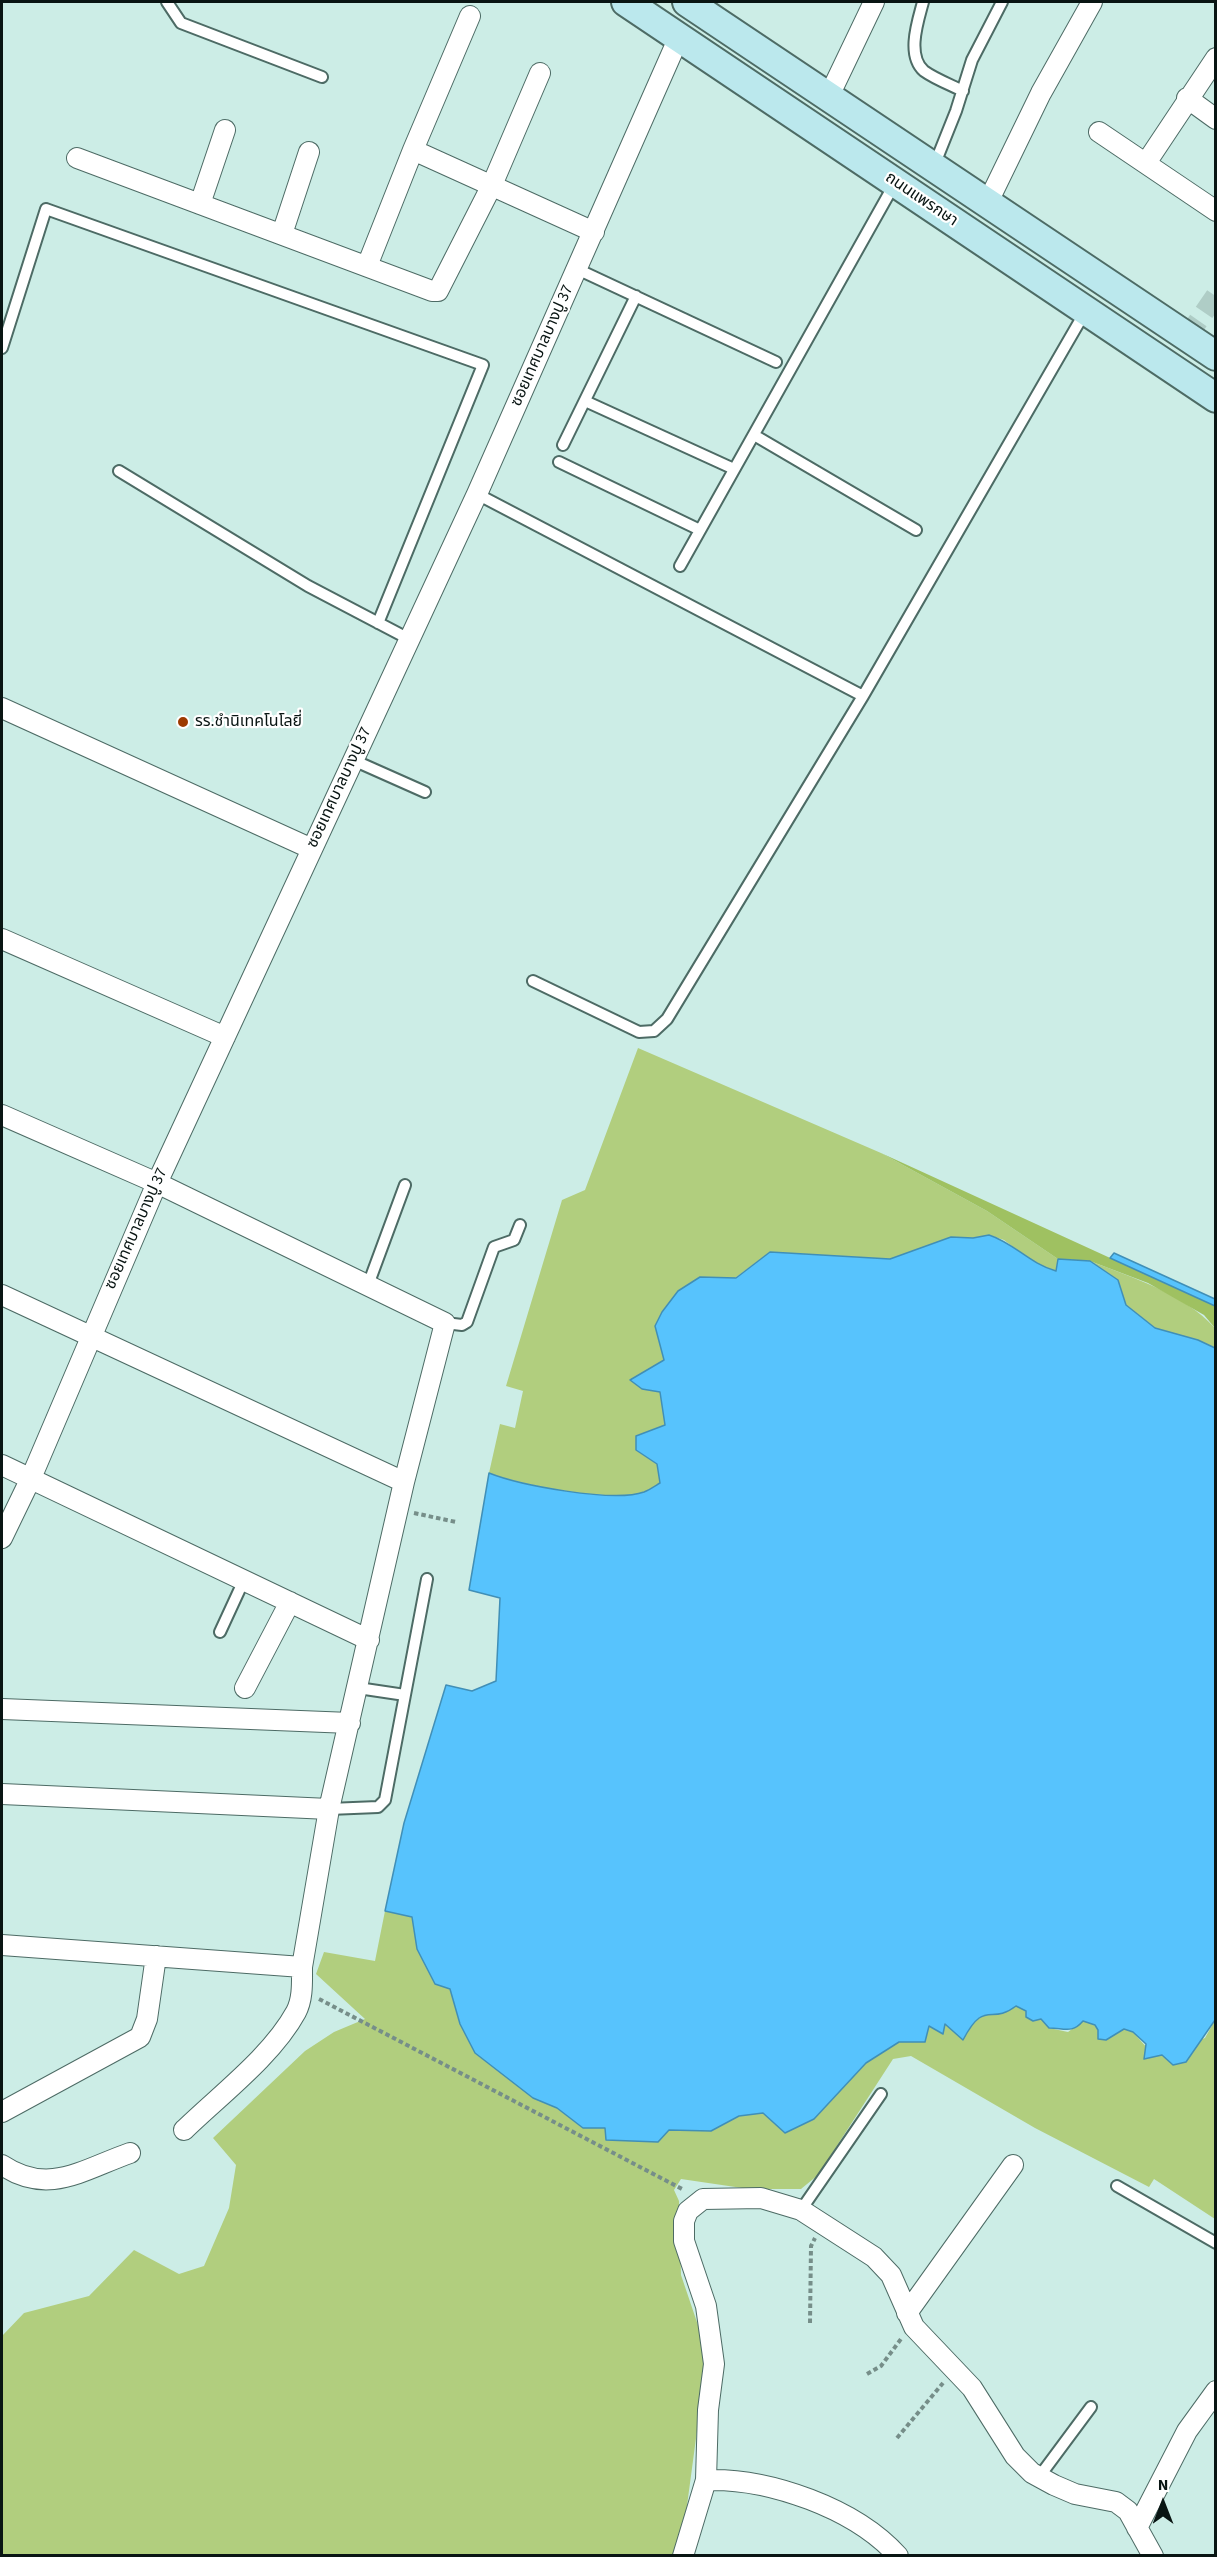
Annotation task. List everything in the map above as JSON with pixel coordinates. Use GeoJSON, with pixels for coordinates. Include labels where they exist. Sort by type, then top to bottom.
{"type":"FeatureCollection","features":[{"type":"Feature","properties":{"kind":"main road","name":"ถนนแพรกษา"},"geometry":{"type":"LineString","coordinates":[[626,2],[1215,398]]}},
{"type":"Feature","properties":{"kind":"main road"},"geometry":{"type":"LineString","coordinates":[[687,2],[1215,356]]}},
{"type":"Feature","properties":{"kind":"street"},"geometry":{"type":"LineString","coordinates":[[829,96],[873,2]]}},
{"type":"Feature","properties":{"kind":"street"},"geometry":{"type":"LineString","coordinates":[[988,202],[1041,93],[1092,2]]}},
{"type":"Feature","properties":{"kind":"street"},"geometry":{"type":"LineString","coordinates":[[367,266],[470,16]]}},
{"type":"Feature","properties":{"kind":"street","name":"ซอยเทศบาลบางปู 37"},"geometry":{"type":"LineString","coordinates":[[2,1538],[31,1478],[90,1335],[157,1183],[477,494],[679,37]]}},
{"type":"Feature","properties":{"kind":"street"},"geometry":{"type":"LineString","coordinates":[[1146,163],[1215,58]]}},
{"type":"Feature","properties":{"kind":"street"},"geometry":{"type":"LineString","coordinates":[[77,158],[432,291],[438,291],[492,185],[540,73]]}},
{"type":"Feature","properties":{"kind":"street"},"geometry":{"type":"LineString","coordinates":[[1187,98],[1215,119]]}},
{"type":"Feature","properties":{"kind":"street"},"geometry":{"type":"LineString","coordinates":[[200,204],[225,130]]}},
{"type":"Feature","properties":{"kind":"street"},"geometry":{"type":"LineString","coordinates":[[1099,132],[1215,211]]}},
{"type":"Feature","properties":{"kind":"street"},"geometry":{"type":"LineString","coordinates":[[413,150],[594,232]]}},
{"type":"Feature","properties":{"kind":"street"},"geometry":{"type":"LineString","coordinates":[[282,234],[309,153]]}},
{"type":"Feature","properties":{"kind":"street"},"geometry":{"type":"LineString","coordinates":[[2,708],[312,849]]}},
{"type":"Feature","properties":{"kind":"street"},"geometry":{"type":"LineString","coordinates":[[2,939],[225,1037]]}},
{"type":"Feature","properties":{"kind":"street"},"geometry":{"type":"LineString","coordinates":[[2,1115],[157,1183],[445,1323],[404,1482],[329,1809],[302,1967],[302,1990],[297,2011],[272,2046],[184,2130]]}},
{"type":"Feature","properties":{"kind":"street"},"geometry":{"type":"LineString","coordinates":[[2,1295],[404,1482]]}},
{"type":"Feature","properties":{"kind":"street"},"geometry":{"type":"LineString","coordinates":[[2,1465],[369,1640]]}},
{"type":"Feature","properties":{"kind":"street"},"geometry":{"type":"LineString","coordinates":[[245,1688],[290,1602]]}},
{"type":"Feature","properties":{"kind":"street"},"geometry":{"type":"LineString","coordinates":[[2,1709],[350,1723]]}},
{"type":"Feature","properties":{"kind":"street"},"geometry":{"type":"LineString","coordinates":[[2,1794],[329,1809]]}},
{"type":"Feature","properties":{"kind":"street"},"geometry":{"type":"LineString","coordinates":[[2,1945],[302,1967]]}},
{"type":"Feature","properties":{"kind":"street"},"geometry":{"type":"LineString","coordinates":[[2,2112],[140,2037],[147,2019],[156,1956]]}},
{"type":"Feature","properties":{"kind":"street"},"geometry":{"type":"LineString","coordinates":[[2,2164],[19,2176],[34,2181],[55,2180],[130,2152]]}},
{"type":"Feature","properties":{"kind":"street"},"geometry":{"type":"LineString","coordinates":[[909,2318],[1013,2165]]}},
{"type":"Feature","properties":{"kind":"street"},"geometry":{"type":"LineString","coordinates":[[683,2556],[706,2480],[708,2410],[714,2364],[706,2306],[684,2241],[684,2221],[688,2211],[697,2202],[709,2198],[761,2198],[801,2210],[874,2257],[891,2275],[909,2318],[987,2408],[1015,2456],[1039,2477],[1075,2494],[1116,2502],[1128,2511],[1153,2556]]}},
{"type":"Feature","properties":{"kind":"street"},"geometry":{"type":"LineString","coordinates":[[1137,2528],[1187,2431],[1215,2391]]}},
{"type":"Feature","properties":{"kind":"street"},"geometry":{"type":"LineString","coordinates":[[706,2480],[735,2479],[826,2505],[888,2544],[898,2556]]}},
{"type":"Feature","properties":{"kind":"lane"},"geometry":{"type":"LineString","coordinates":[[167,2],[181,23],[322,77]]}},
{"type":"Feature","properties":{"kind":"lane"},"geometry":{"type":"LineString","coordinates":[[923,2],[914,47],[917,61],[924,71],[963,91]]}},
{"type":"Feature","properties":{"kind":"lane"},"geometry":{"type":"LineString","coordinates":[[934,166],[963,91],[972,60],[1002,2]]}},
{"type":"Feature","properties":{"kind":"lane"},"geometry":{"type":"LineString","coordinates":[[680,566],[895,183]]}},
{"type":"Feature","properties":{"kind":"lane"},"geometry":{"type":"LineString","coordinates":[[2,348],[46,209],[483,365],[378,623]]}},
{"type":"Feature","properties":{"kind":"lane"},"geometry":{"type":"LineString","coordinates":[[577,269],[776,362]]}},
{"type":"Feature","properties":{"kind":"lane"},"geometry":{"type":"LineString","coordinates":[[563,445],[636,296]]}},
{"type":"Feature","properties":{"kind":"lane"},"geometry":{"type":"LineString","coordinates":[[533,981],[639,1032],[654,1031],[667,1019],[863,696],[1086,311]]}},
{"type":"Feature","properties":{"kind":"lane"},"geometry":{"type":"LineString","coordinates":[[585,401],[734,470]]}},
{"type":"Feature","properties":{"kind":"lane"},"geometry":{"type":"LineString","coordinates":[[754,435],[916,530]]}},
{"type":"Feature","properties":{"kind":"lane"},"geometry":{"type":"LineString","coordinates":[[559,462],[700,530]]}},
{"type":"Feature","properties":{"kind":"lane"},"geometry":{"type":"LineString","coordinates":[[119,471],[298,580],[409,639]]}},
{"type":"Feature","properties":{"kind":"lane"},"geometry":{"type":"LineString","coordinates":[[477,494],[863,696]]}},
{"type":"Feature","properties":{"kind":"lane"},"geometry":{"type":"LineString","coordinates":[[353,760],[425,792]]}},
{"type":"Feature","properties":{"kind":"lane"},"geometry":{"type":"LineString","coordinates":[[368,1285],[405,1185]]}},
{"type":"Feature","properties":{"kind":"lane"},"geometry":{"type":"LineString","coordinates":[[445,1323],[462,1325],[467,1322],[494,1247],[514,1240],[520,1225]]}},
{"type":"Feature","properties":{"kind":"lane"},"geometry":{"type":"LineString","coordinates":[[329,1809],[378,1808],[385,1800],[427,1579]]}},
{"type":"Feature","properties":{"kind":"lane"},"geometry":{"type":"LineString","coordinates":[[220,1632],[244,1580]]}},
{"type":"Feature","properties":{"kind":"lane"},"geometry":{"type":"LineString","coordinates":[[358,1688],[405,1695]]}},
{"type":"Feature","properties":{"kind":"lane"},"geometry":{"type":"LineString","coordinates":[[801,2210],[881,2094]]}},
{"type":"Feature","properties":{"kind":"lane"},"geometry":{"type":"LineString","coordinates":[[1117,2187],[1215,2243]]}},
{"type":"Feature","properties":{"kind":"lane"},"geometry":{"type":"LineString","coordinates":[[1039,2477],[1091,2407]]}},
{"type":"Feature","properties":{"kind":"path"},"geometry":{"type":"LineString","coordinates":[[398,1510],[456,1522]]}},
{"type":"Feature","properties":{"kind":"path"},"geometry":{"type":"LineString","coordinates":[[302,1990],[605,2151],[679,2186]]}},
{"type":"Feature","properties":{"kind":"path"},"geometry":{"type":"LineString","coordinates":[[810,2323],[811,2246],[828,2226]]}},
{"type":"Feature","properties":{"kind":"path"},"geometry":{"type":"LineString","coordinates":[[867,2374],[881,2366],[909,2318]]}},
{"type":"Feature","properties":{"kind":"path"},"geometry":{"type":"LineString","coordinates":[[897,2438],[954,2369]]}},
{"type":"Feature","properties":{"kind":"green space"},"geometry":{"type":"Polygon","coordinates":[[[638,1048],[881,1153],[987,1211],[1058,1259],[1056,1271],[1039,1267],[1004,1240],[989,1235],[973,1238],[951,1237],[890,1259],[770,1252],[735,1278],[699,1277],[662,1312],[655,1326],[664,1360],[647,1372],[642,1389],[660,1391],[665,1425],[636,1436],[636,1450],[657,1464],[660,1483],[644,1492],[630,1495],[590,1494],[522,1483],[489,1473],[500,1424],[515,1428],[523,1391],[506,1386],[562,1200],[585,1190],[638,1048]]]}},
{"type":"Feature","properties":{"kind":"green space"},"geometry":{"type":"Polygon","coordinates":[[[881,1153],[1215,1306],[1215,1328],[1204,1315],[1148,1283],[1090,1261],[1058,1259],[987,1211],[881,1153]]]}},
{"type":"Feature","properties":{"kind":"green space"},"geometry":{"type":"Polygon","coordinates":[[[1090,1261],[1140,1280],[1188,1305],[1215,1328],[1215,1348],[1198,1340],[1155,1328],[1126,1305],[1118,1280],[1090,1261]]]}},
{"type":"Feature","properties":{"kind":"green space"},"geometry":{"type":"Polygon","coordinates":[[[385,1911],[412,1917],[417,1949],[450,1989],[460,2024],[533,2098],[557,2108],[583,2128],[605,2128],[607,2140],[657,2142],[669,2130],[711,2131],[739,2116],[763,2113],[814,2119],[866,2063],[899,2042],[925,2042],[929,2026],[945,2023],[963,2039],[977,2020],[983,2016],[1007,2012],[1016,2006],[1026,2011],[1026,2017],[1041,2019],[1049,2028],[1068,2032],[1083,2021],[1095,2025],[1098,2030],[1098,2039],[1106,2040],[1124,2029],[1133,2032],[1155,2057],[1205,2038],[1215,2020],[1215,2219],[1154,2179],[1149,2187],[1035,2128],[911,2056],[893,2059],[818,2175],[801,2189],[749,2189],[681,2179],[674,2190],[679,2201],[681,2275],[703,2340],[703,2386],[686,2513],[673,2555],[2,2556],[2,2336],[24,2313],[89,2296],[134,2250],[179,2274],[204,2266],[229,2208],[236,2165],[213,2138],[305,2051],[334,2032],[365,2019],[316,1974],[324,1952],[375,1961],[385,1911]]]}},
{"type":"Feature","properties":{"kind":"water"},"geometry":{"type":"Polygon","coordinates":[[[989,1235],[1038,1264],[1056,1271],[1058,1259],[1090,1261],[1118,1280],[1126,1305],[1155,1328],[1198,1340],[1215,1348],[1215,2020],[1186,2062],[1173,2065],[1162,2055],[1144,2059],[1146,2044],[1133,2032],[1124,2029],[1106,2040],[1098,2039],[1098,2030],[1095,2025],[1083,2021],[1071,2029],[1049,2028],[1041,2019],[1033,2021],[1026,2017],[1026,2011],[1016,2006],[1000,2014],[983,2016],[971,2027],[963,2040],[945,2024],[943,2034],[929,2026],[925,2042],[899,2042],[866,2063],[814,2119],[785,2133],[763,2113],[739,2116],[711,2131],[669,2130],[658,2142],[606,2140],[605,2128],[583,2128],[557,2108],[533,2098],[475,2053],[460,2024],[450,1989],[435,1984],[417,1949],[412,1917],[385,1911],[404,1823],[446,1685],[472,1691],[496,1681],[500,1598],[469,1590],[489,1473],[522,1483],[589,1494],[630,1495],[644,1492],[660,1483],[657,1464],[636,1450],[636,1436],[665,1425],[660,1392],[642,1389],[630,1380],[664,1360],[655,1326],[662,1312],[678,1291],[700,1277],[736,1278],[770,1252],[890,1259],[951,1237],[973,1238],[989,1235]]]}},
{"type":"Feature","properties":{"kind":"water"},"geometry":{"type":"Polygon","coordinates":[[[1114,1253],[1215,1299],[1215,1306],[1110,1258],[1114,1253]]]}},
{"type":"Feature","properties":{"kind":"tunnel"},"geometry":{"type":"LineString","coordinates":[[1187,337],[1216,295]]}},
{"type":"Feature","properties":{"kind":"place","name":"รร.ชำนิเทคโนโลยี่"},"geometry":{"type":"Point","coordinates":[183,722]}}]}
